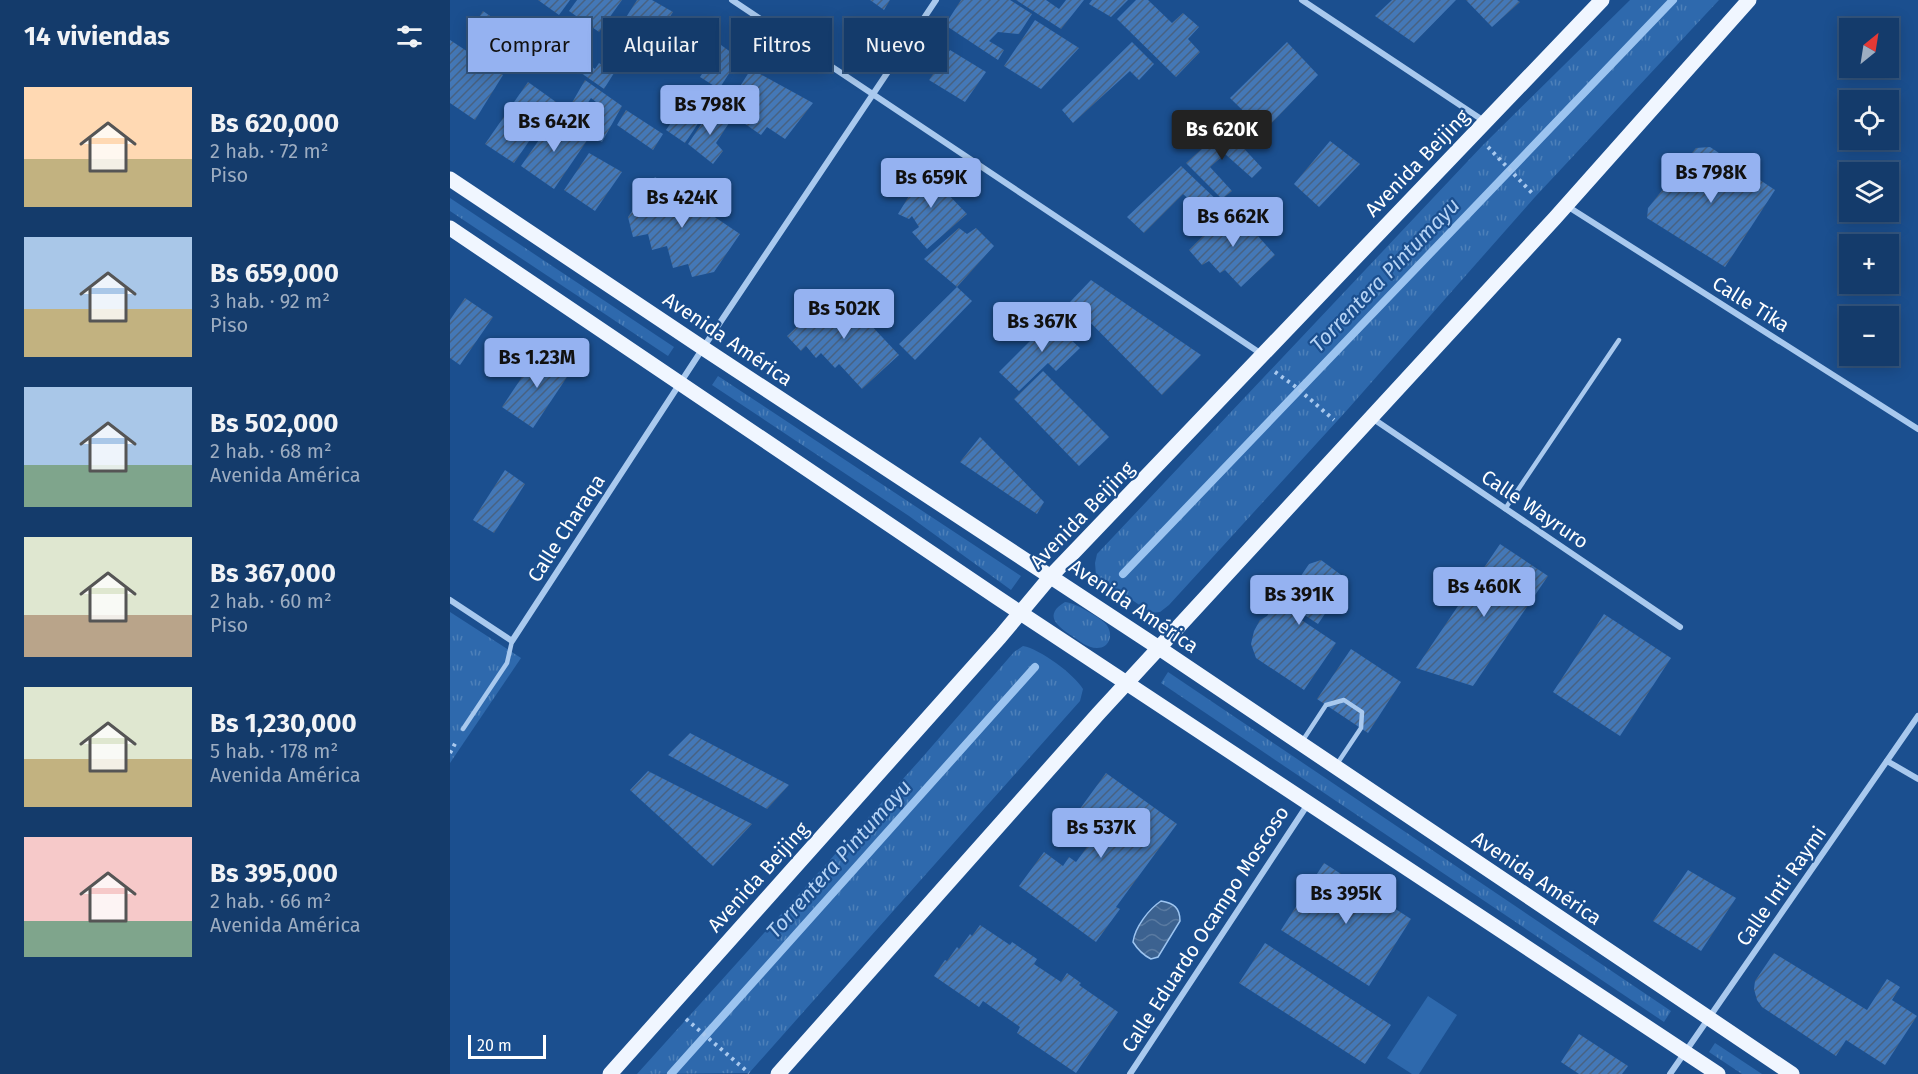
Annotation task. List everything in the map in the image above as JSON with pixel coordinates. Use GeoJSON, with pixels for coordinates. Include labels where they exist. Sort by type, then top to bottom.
{"type":"FeatureCollection","features":[{"type":"Feature","properties":{"kind":"main road","name":"Avenida Beijing"},"geometry":{"type":"LineString","coordinates":[[610,1074],[1051,576],[1602,0]]}},
{"type":"Feature","properties":{"kind":"main road"},"geometry":{"type":"LineString","coordinates":[[778,1074],[1127,683],[1566,206],[1749,0]]}},
{"type":"Feature","properties":{"kind":"main road","name":"Avenida América"},"geometry":{"type":"LineString","coordinates":[[450,178],[703,348],[1159,648],[1792,1074]]}},
{"type":"Feature","properties":{"kind":"main road"},"geometry":{"type":"LineString","coordinates":[[450,228],[1020,613],[1718,1074]]}},
{"type":"Feature","properties":{"kind":"street"},"geometry":{"type":"LineString","coordinates":[[732,0],[1263,355]]}},
{"type":"Feature","properties":{"kind":"street","name":"Calle Charaqa"},"geometry":{"type":"LineString","coordinates":[[512,641],[703,348],[936,0]]}},
{"type":"Feature","properties":{"kind":"street"},"geometry":{"type":"LineString","coordinates":[[1302,0],[1486,122]]}},
{"type":"Feature","properties":{"kind":"street","name":"Calle Tika"},"geometry":{"type":"LineString","coordinates":[[1566,206],[1918,429]]}},
{"type":"Feature","properties":{"kind":"street","name":"Calle Wayruro"},"geometry":{"type":"LineString","coordinates":[[1372,418],[1680,627]]}},
{"type":"Feature","properties":{"kind":"street"},"geometry":{"type":"LineString","coordinates":[[450,600],[512,641]]}},
{"type":"Feature","properties":{"kind":"street","name":"Calle Inti Raymi"},"geometry":{"type":"LineString","coordinates":[[1670,1074],[1918,716]]}},
{"type":"Feature","properties":{"kind":"street"},"geometry":{"type":"LineString","coordinates":[[1887,761],[1918,779]]}},
{"type":"Feature","properties":{"kind":"street","name":"Calle Eduardo Ocampo Moscoso"},"geometry":{"type":"LineString","coordinates":[[1130,1074],[1308,803]]}},
{"type":"Feature","properties":{"kind":"lane"},"geometry":{"type":"LineString","coordinates":[[1505,509],[1619,340]]}},
{"type":"Feature","properties":{"kind":"lane","name":"Calle Charaqa"},"geometry":{"type":"LineString","coordinates":[[463,729],[507,663],[512,641]]}},
{"type":"Feature","properties":{"kind":"lane"},"geometry":{"type":"LineString","coordinates":[[1301,744],[1326,705],[1344,700],[1362,712],[1361,728],[1335,766]]}},
{"type":"Feature","properties":{"kind":"path"},"geometry":{"type":"LineString","coordinates":[[1488,147],[1532,193]]}},
{"type":"Feature","properties":{"kind":"path"},"geometry":{"type":"LineString","coordinates":[[1275,372],[1334,420]]}},
{"type":"Feature","properties":{"kind":"path"},"geometry":{"type":"LineString","coordinates":[[686,1019],[749,1073]]}},
{"type":"Feature","properties":{"kind":"green space"},"geometry":{"type":"Polygon","coordinates":[[[1630,0],[1719,0],[1535,197],[1348,409],[1169,605],[1160,612],[1151,613],[1096,575],[1097,554],[1483,145],[1630,0]]]}},
{"type":"Feature","properties":{"kind":"green space"},"geometry":{"type":"Polygon","coordinates":[[[450,198],[674,347],[668,356],[450,211],[450,198]]]}},
{"type":"Feature","properties":{"kind":"green space"},"geometry":{"type":"Polygon","coordinates":[[[718,376],[1021,576],[1011,590],[909,516],[712,385],[718,376]]]}},
{"type":"Feature","properties":{"kind":"green space"},"geometry":{"type":"Polygon","coordinates":[[[1065,602],[1086,610],[1106,624],[1110,636],[1105,646],[1093,648],[1087,646],[1057,624],[1055,611],[1065,602]]]}},
{"type":"Feature","properties":{"kind":"green space"},"geometry":{"type":"Polygon","coordinates":[[[450,612],[521,658],[450,763],[450,612]]]}},
{"type":"Feature","properties":{"kind":"green space"},"geometry":{"type":"Polygon","coordinates":[[[1023,646],[1047,657],[1072,676],[1083,689],[1080,701],[749,1073],[637,1074],[920,760],[1014,652],[1023,646]]]}},
{"type":"Feature","properties":{"kind":"green space"},"geometry":{"type":"Polygon","coordinates":[[[1168,672],[1671,1011],[1664,1022],[1161,683],[1168,672]]]}},
{"type":"Feature","properties":{"kind":"green space"},"geometry":{"type":"Polygon","coordinates":[[[1428,996],[1457,1015],[1419,1074],[1412,1074],[1387,1058],[1428,996]]]}},
{"type":"Feature","properties":{"kind":"green space"},"geometry":{"type":"Polygon","coordinates":[[[1715,1043],[1762,1074],[1742,1074],[1709,1052],[1715,1043]]]}},
{"type":"Feature","properties":{"kind":"water"},"geometry":{"type":"Polygon","coordinates":[[[1161,901],[1175,907],[1180,921],[1158,957],[1151,959],[1133,942],[1143,919],[1161,901]]]}},
{"type":"Feature","properties":{"kind":"building"},"geometry":{"type":"Polygon","coordinates":[[[538,0],[570,0],[559,15],[538,0]]]}},
{"type":"Feature","properties":{"kind":"building"},"geometry":{"type":"Polygon","coordinates":[[[577,0],[622,0],[609,18],[603,18],[603,26],[599,32],[591,26],[591,18],[579,18],[569,11],[577,0]]]}},
{"type":"Feature","properties":{"kind":"building"},"geometry":{"type":"Polygon","coordinates":[[[637,0],[652,0],[673,12],[669,18],[626,18],[637,0]]]}},
{"type":"Feature","properties":{"kind":"building"},"geometry":{"type":"Polygon","coordinates":[[[870,0],[890,0],[884,10],[870,0]]]}},
{"type":"Feature","properties":{"kind":"building"},"geometry":{"type":"Polygon","coordinates":[[[961,0],[1010,0],[1032,14],[1019,34],[998,32],[989,41],[1004,50],[998,60],[947,26],[947,22],[961,0]]]}},
{"type":"Feature","properties":{"kind":"building"},"geometry":{"type":"Polygon","coordinates":[[[1016,0],[1046,0],[1059,9],[1066,0],[1084,0],[1061,29],[1016,0]]]}},
{"type":"Feature","properties":{"kind":"building"},"geometry":{"type":"Polygon","coordinates":[[[1092,0],[1128,0],[1111,17],[1089,4],[1092,0]]]}},
{"type":"Feature","properties":{"kind":"building"},"geometry":{"type":"Polygon","coordinates":[[[1136,0],[1148,0],[1172,23],[1183,13],[1199,27],[1188,39],[1200,52],[1176,77],[1117,19],[1136,0]]]}},
{"type":"Feature","properties":{"kind":"building"},"geometry":{"type":"Polygon","coordinates":[[[1392,0],[1456,0],[1414,43],[1375,16],[1392,0]]]}},
{"type":"Feature","properties":{"kind":"building"},"geometry":{"type":"Polygon","coordinates":[[[1466,0],[1517,0],[1520,2],[1492,27],[1466,0]]]}},
{"type":"Feature","properties":{"kind":"building"},"geometry":{"type":"Polygon","coordinates":[[[483,11],[493,18],[479,18],[483,11]]]}},
{"type":"Feature","properties":{"kind":"building"},"geometry":{"type":"Polygon","coordinates":[[[1035,20],[1079,48],[1041,89],[1004,66],[1035,20]]]}},
{"type":"Feature","properties":{"kind":"building"},"geometry":{"type":"Polygon","coordinates":[[[450,40],[468,52],[468,72],[498,72],[503,75],[475,120],[450,103],[450,40]]]}},
{"type":"Feature","properties":{"kind":"building"},"geometry":{"type":"Polygon","coordinates":[[[1132,42],[1154,64],[1139,80],[1130,71],[1073,123],[1062,110],[1132,42]]]}},
{"type":"Feature","properties":{"kind":"building"},"geometry":{"type":"Polygon","coordinates":[[[1287,42],[1318,75],[1264,131],[1230,98],[1287,42]]]}},
{"type":"Feature","properties":{"kind":"building"},"geometry":{"type":"Polygon","coordinates":[[[721,45],[731,52],[731,70],[719,89],[700,77],[703,72],[719,72],[721,45]]]}},
{"type":"Feature","properties":{"kind":"building"},"geometry":{"type":"Polygon","coordinates":[[[950,50],[986,72],[965,102],[929,80],[935,72],[947,72],[947,54],[950,50]]]}},
{"type":"Feature","properties":{"kind":"building"},"geometry":{"type":"Polygon","coordinates":[[[599,63],[603,66],[603,72],[614,73],[604,89],[580,72],[591,72],[591,66],[595,69],[599,63]]]}},
{"type":"Feature","properties":{"kind":"building"},"geometry":{"type":"Polygon","coordinates":[[[749,72],[756,72],[813,103],[785,139],[767,127],[761,135],[725,110],[749,72]]]}},
{"type":"Feature","properties":{"kind":"building"},"geometry":{"type":"Polygon","coordinates":[[[585,80],[622,106],[602,142],[585,132],[601,106],[591,98],[579,116],[569,108],[585,80]]]}},
{"type":"Feature","properties":{"kind":"building"},"geometry":{"type":"Polygon","coordinates":[[[528,82],[556,102],[514,163],[485,144],[528,82]]]}},
{"type":"Feature","properties":{"kind":"building"},"geometry":{"type":"Polygon","coordinates":[[[694,90],[713,101],[685,143],[666,130],[675,117],[684,122],[691,111],[683,107],[694,90]]]}},
{"type":"Feature","properties":{"kind":"building"},"geometry":{"type":"Polygon","coordinates":[[[712,108],[731,120],[716,143],[723,151],[713,164],[688,144],[712,108]]]}},
{"type":"Feature","properties":{"kind":"building"},"geometry":{"type":"Polygon","coordinates":[[[626,110],[663,134],[653,150],[617,125],[626,110]]]}},
{"type":"Feature","properties":{"kind":"building"},"geometry":{"type":"Polygon","coordinates":[[[554,118],[588,139],[554,189],[521,166],[554,118]]]}},
{"type":"Feature","properties":{"kind":"building"},"geometry":{"type":"Polygon","coordinates":[[[1225,128],[1262,168],[1252,178],[1225,154],[1210,167],[1232,191],[1222,199],[1186,163],[1225,128]]]}},
{"type":"Feature","properties":{"kind":"building"},"geometry":{"type":"Polygon","coordinates":[[[1330,141],[1360,164],[1319,207],[1294,184],[1330,141]]]}},
{"type":"Feature","properties":{"kind":"building"},"geometry":{"type":"Polygon","coordinates":[[[1710,147],[1775,190],[1725,267],[1647,218],[1648,208],[1696,148],[1710,147]]]}},
{"type":"Feature","properties":{"kind":"building"},"geometry":{"type":"Polygon","coordinates":[[[589,153],[622,172],[595,211],[564,190],[589,153]]]}},
{"type":"Feature","properties":{"kind":"building"},"geometry":{"type":"Polygon","coordinates":[[[1181,166],[1222,205],[1210,218],[1183,194],[1144,233],[1127,217],[1181,166]]]}},
{"type":"Feature","properties":{"kind":"building"},"geometry":{"type":"Polygon","coordinates":[[[926,168],[947,183],[942,188],[967,214],[927,249],[912,232],[919,227],[912,216],[909,219],[898,214],[926,168]]]}},
{"type":"Feature","properties":{"kind":"building"},"geometry":{"type":"Polygon","coordinates":[[[655,177],[740,234],[714,272],[692,277],[688,264],[673,268],[667,246],[652,250],[648,234],[633,237],[628,217],[655,177]]]}},
{"type":"Feature","properties":{"kind":"building"},"geometry":{"type":"Polygon","coordinates":[[[1232,207],[1275,255],[1241,287],[1225,270],[1220,273],[1209,261],[1202,265],[1189,250],[1232,207]]]}},
{"type":"Feature","properties":{"kind":"building"},"geometry":{"type":"Polygon","coordinates":[[[959,228],[967,234],[976,228],[994,246],[957,287],[924,259],[959,228]]]}},
{"type":"Feature","properties":{"kind":"building"},"geometry":{"type":"Polygon","coordinates":[[[1091,280],[1201,355],[1162,395],[1070,302],[1091,280]]]}},
{"type":"Feature","properties":{"kind":"building"},"geometry":{"type":"Polygon","coordinates":[[[957,287],[972,301],[915,360],[899,344],[957,287]]]}},
{"type":"Feature","properties":{"kind":"building"},"geometry":{"type":"Polygon","coordinates":[[[837,289],[899,355],[862,389],[839,364],[835,368],[821,353],[816,358],[806,346],[801,351],[787,336],[837,289]]]}},
{"type":"Feature","properties":{"kind":"building"},"geometry":{"type":"Polygon","coordinates":[[[465,298],[493,317],[460,365],[450,358],[450,320],[465,298]]]}},
{"type":"Feature","properties":{"kind":"building"},"geometry":{"type":"Polygon","coordinates":[[[1057,314],[1076,333],[1070,339],[1080,348],[1056,371],[1048,363],[1019,391],[999,372],[1057,314]]]}},
{"type":"Feature","properties":{"kind":"building"},"geometry":{"type":"Polygon","coordinates":[[[540,350],[571,371],[533,428],[502,407],[540,350]]]}},
{"type":"Feature","properties":{"kind":"building"},"geometry":{"type":"Polygon","coordinates":[[[1043,371],[1109,437],[1079,466],[1014,399],[1043,371]]]}},
{"type":"Feature","properties":{"kind":"building"},"geometry":{"type":"Polygon","coordinates":[[[980,437],[1044,502],[1037,514],[960,462],[980,437]]]}},
{"type":"Feature","properties":{"kind":"building"},"geometry":{"type":"Polygon","coordinates":[[[505,470],[525,484],[494,533],[473,520],[505,470]]]}},
{"type":"Feature","properties":{"kind":"building"},"geometry":{"type":"Polygon","coordinates":[[[1500,544],[1548,576],[1473,686],[1416,668],[1500,544]]]}},
{"type":"Feature","properties":{"kind":"building"},"geometry":{"type":"Polygon","coordinates":[[[1321,560],[1348,580],[1318,624],[1303,614],[1300,619],[1336,643],[1304,690],[1256,658],[1251,644],[1260,620],[1267,616],[1279,598],[1284,601],[1309,564],[1321,560]]]}},
{"type":"Feature","properties":{"kind":"building"},"geometry":{"type":"Polygon","coordinates":[[[1604,614],[1671,658],[1620,736],[1553,692],[1604,614]]]}},
{"type":"Feature","properties":{"kind":"building"},"geometry":{"type":"Polygon","coordinates":[[[1351,649],[1401,682],[1368,733],[1317,699],[1351,649]]]}},
{"type":"Feature","properties":{"kind":"building"},"geometry":{"type":"Polygon","coordinates":[[[690,733],[789,785],[767,809],[668,755],[690,733]]]}},
{"type":"Feature","properties":{"kind":"building"},"geometry":{"type":"Polygon","coordinates":[[[648,771],[752,824],[713,866],[630,790],[648,771]]]}},
{"type":"Feature","properties":{"kind":"building"},"geometry":{"type":"Polygon","coordinates":[[[1106,773],[1177,824],[1116,907],[1120,909],[1096,942],[1019,886],[1044,852],[1063,866],[1069,857],[1076,862],[1090,843],[1083,838],[1090,829],[1074,817],[1106,773]]]}},
{"type":"Feature","properties":{"kind":"building"},"geometry":{"type":"Polygon","coordinates":[[[1324,863],[1411,919],[1369,986],[1281,930],[1324,863]]]}},
{"type":"Feature","properties":{"kind":"building"},"geometry":{"type":"Polygon","coordinates":[[[1688,870],[1736,898],[1701,951],[1653,921],[1688,870]]]}},
{"type":"Feature","properties":{"kind":"building"},"geometry":{"type":"Polygon","coordinates":[[[980,925],[1010,945],[1012,942],[1037,959],[1034,964],[1061,982],[1067,973],[1081,983],[1079,985],[1118,1012],[1076,1073],[1017,1033],[1020,1027],[983,1001],[979,1007],[934,976],[945,960],[947,961],[957,947],[959,949],[970,934],[972,936],[980,925]]]}},
{"type":"Feature","properties":{"kind":"building"},"geometry":{"type":"Polygon","coordinates":[[[1265,943],[1391,1025],[1365,1064],[1239,983],[1265,943]]]}},
{"type":"Feature","properties":{"kind":"building"},"geometry":{"type":"Polygon","coordinates":[[[1774,953],[1867,1010],[1887,979],[1900,987],[1892,1000],[1917,1016],[1885,1065],[1846,1040],[1836,1056],[1762,1007],[1754,989],[1755,981],[1774,953]]]}},
{"type":"Feature","properties":{"kind":"building"},"geometry":{"type":"Polygon","coordinates":[[[1579,1034],[1628,1066],[1622,1074],[1579,1074],[1561,1062],[1579,1034]]]}},
{"type":"Feature","properties":{"kind":"waterway","name":"Torrentera Pintumayu"},"geometry":{"type":"LineString","coordinates":[[1123,574],[1673,0]]}},
{"type":"Feature","properties":{"kind":"waterway","name":"Torrentera Pintumayu"},"geometry":{"type":"LineString","coordinates":[[671,1074],[1035,667]]}}]}
